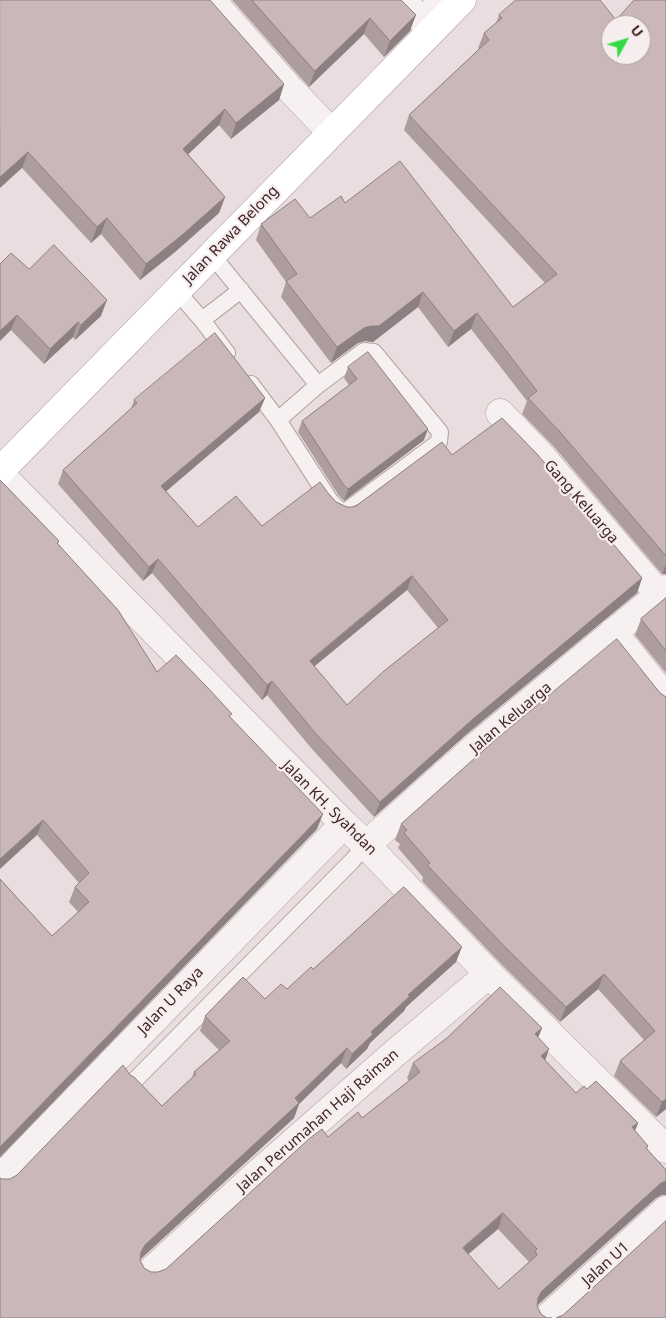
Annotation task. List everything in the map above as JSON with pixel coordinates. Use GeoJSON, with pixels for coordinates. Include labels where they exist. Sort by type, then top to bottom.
{"type":"FeatureCollection","features":[{"type":"Feature","properties":{"kind":"main road","name":"Jalan Rawa Belong"},"geometry":{"type":"LineString","coordinates":[[0,470],[331,132],[443,11]]}},
{"type":"Feature","properties":{"kind":"street"},"geometry":{"type":"LineString","coordinates":[[212,0],[290,89],[331,132]]}},
{"type":"Feature","properties":{"kind":"street"},"geometry":{"type":"LineString","coordinates":[[401,0],[443,11]]}},
{"type":"Feature","properties":{"kind":"street","name":"Gang Keluarga"},"geometry":{"type":"LineString","coordinates":[[500,413],[663,592]]}},
{"type":"Feature","properties":{"kind":"street","name":"Jalan KH. Syahdan"},"geometry":{"type":"LineString","coordinates":[[0,474],[366,846],[489,974],[664,1141]]}},
{"type":"Feature","properties":{"kind":"street","name":"Jalan Keluarga"},"geometry":{"type":"LineString","coordinates":[[366,846],[478,745],[663,592]]}},
{"type":"Feature","properties":{"kind":"street"},"geometry":{"type":"LineString","coordinates":[[613,632],[666,698]]}},
{"type":"Feature","properties":{"kind":"street","name":"Jalan U Raya"},"geometry":{"type":"LineString","coordinates":[[0,1179],[344,824]]}},
{"type":"Feature","properties":{"kind":"street","name":"Jalan Perumahan Haji Raiman"},"geometry":{"type":"LineString","coordinates":[[150,1272],[256,1175],[395,1053],[489,974]]}},
{"type":"Feature","properties":{"kind":"street","name":"Jalan U1"},"geometry":{"type":"LineString","coordinates":[[547,1318],[666,1210]]}},
{"type":"Feature","properties":{"kind":"lane"},"geometry":{"type":"LineString","coordinates":[[212,254],[318,385]]}},
{"type":"Feature","properties":{"kind":"lane"},"geometry":{"type":"LineString","coordinates":[[176,290],[202,320],[278,420],[331,502],[338,509],[345,512],[440,442],[440,432],[374,352],[364,351],[318,385],[278,420]]}},
{"type":"Feature","properties":{"kind":"lane"},"geometry":{"type":"LineString","coordinates":[[202,320],[240,290]]}},
{"type":"Feature","properties":{"kind":"lane"},"geometry":{"type":"LineString","coordinates":[[132,1083],[366,846]]}},
{"type":"Feature","properties":{"kind":"building"},"geometry":{"type":"Polygon","coordinates":[[[0,0],[210,0],[284,84],[236,123],[225,109],[183,149],[225,197],[146,264],[107,218],[97,227],[28,152],[0,177],[0,0]]]}},
{"type":"Feature","properties":{"kind":"building"},"geometry":{"type":"Polygon","coordinates":[[[252,0],[401,0],[416,15],[390,41],[370,18],[315,71],[252,0]]]}},
{"type":"Feature","properties":{"kind":"building"},"geometry":{"type":"Polygon","coordinates":[[[516,0],[600,0],[612,15],[601,15],[601,65],[651,65],[651,15],[620,15],[634,0],[666,0],[666,556],[560,432],[528,398],[537,391],[477,313],[454,331],[423,292],[379,326],[364,328],[337,347],[286,281],[297,274],[261,224],[295,199],[310,218],[341,196],[345,203],[400,161],[513,307],[557,274],[409,115],[489,40],[484,33],[502,18],[499,15],[516,0]]]}},
{"type":"Feature","properties":{"kind":"building"},"geometry":{"type":"Polygon","coordinates":[[[54,245],[107,300],[81,325],[78,322],[50,349],[17,315],[0,331],[0,264],[11,253],[29,269],[54,245]]]}},
{"type":"Feature","properties":{"kind":"building"},"geometry":{"type":"Polygon","coordinates":[[[215,333],[265,398],[161,486],[198,527],[236,496],[262,526],[320,482],[336,502],[347,507],[356,506],[442,442],[452,455],[502,418],[537,454],[642,578],[473,719],[380,802],[317,735],[272,681],[267,685],[158,559],[149,567],[63,470],[137,403],[134,400],[215,333]],[[412,576],[310,661],[347,705],[384,671],[448,620],[412,576]]]}},
{"type":"Feature","properties":{"kind":"building"},"geometry":{"type":"Polygon","coordinates":[[[368,352],[428,429],[348,489],[302,421],[357,379],[348,367],[368,352]]]}},
{"type":"Feature","properties":{"kind":"building"},"geometry":{"type":"Polygon","coordinates":[[[0,480],[59,541],[57,543],[118,610],[157,672],[176,655],[232,714],[229,716],[323,814],[0,1147],[0,879],[52,936],[89,902],[75,887],[89,873],[43,820],[0,859],[0,480]]]}},
{"type":"Feature","properties":{"kind":"building"},"geometry":{"type":"Polygon","coordinates":[[[666,598],[666,651],[641,619],[666,598]]]}},
{"type":"Feature","properties":{"kind":"building"},"geometry":{"type":"Polygon","coordinates":[[[617,639],[660,693],[666,697],[666,1099],[662,1102],[620,1061],[655,1031],[604,974],[566,1007],[506,948],[427,865],[430,863],[404,833],[407,830],[401,824],[494,741],[617,639]]]}},
{"type":"Feature","properties":{"kind":"building"},"geometry":{"type":"Polygon","coordinates":[[[404,887],[462,947],[408,995],[410,996],[371,1032],[373,1034],[352,1054],[347,1048],[295,1098],[299,1103],[145,1245],[141,1252],[140,1260],[144,1268],[151,1272],[166,1269],[322,1129],[328,1137],[358,1112],[362,1118],[420,1072],[413,1063],[447,1038],[500,987],[542,1028],[535,1034],[549,1049],[541,1056],[576,1093],[584,1086],[587,1089],[596,1081],[638,1123],[632,1127],[648,1146],[646,1148],[666,1170],[666,1181],[661,1183],[542,1291],[538,1298],[537,1306],[541,1314],[547,1318],[0,1318],[0,1178],[10,1179],[17,1175],[123,1065],[130,1075],[162,1106],[196,1074],[194,1072],[230,1041],[205,1016],[243,977],[265,999],[281,984],[287,989],[311,967],[313,969],[404,887]],[[503,1213],[463,1248],[499,1289],[537,1255],[535,1251],[537,1249],[503,1213]]]}},
{"type":"Feature","properties":{"kind":"building"},"geometry":{"type":"Polygon","coordinates":[[[666,1221],[666,1318],[556,1318],[563,1315],[666,1221]]]}}]}
